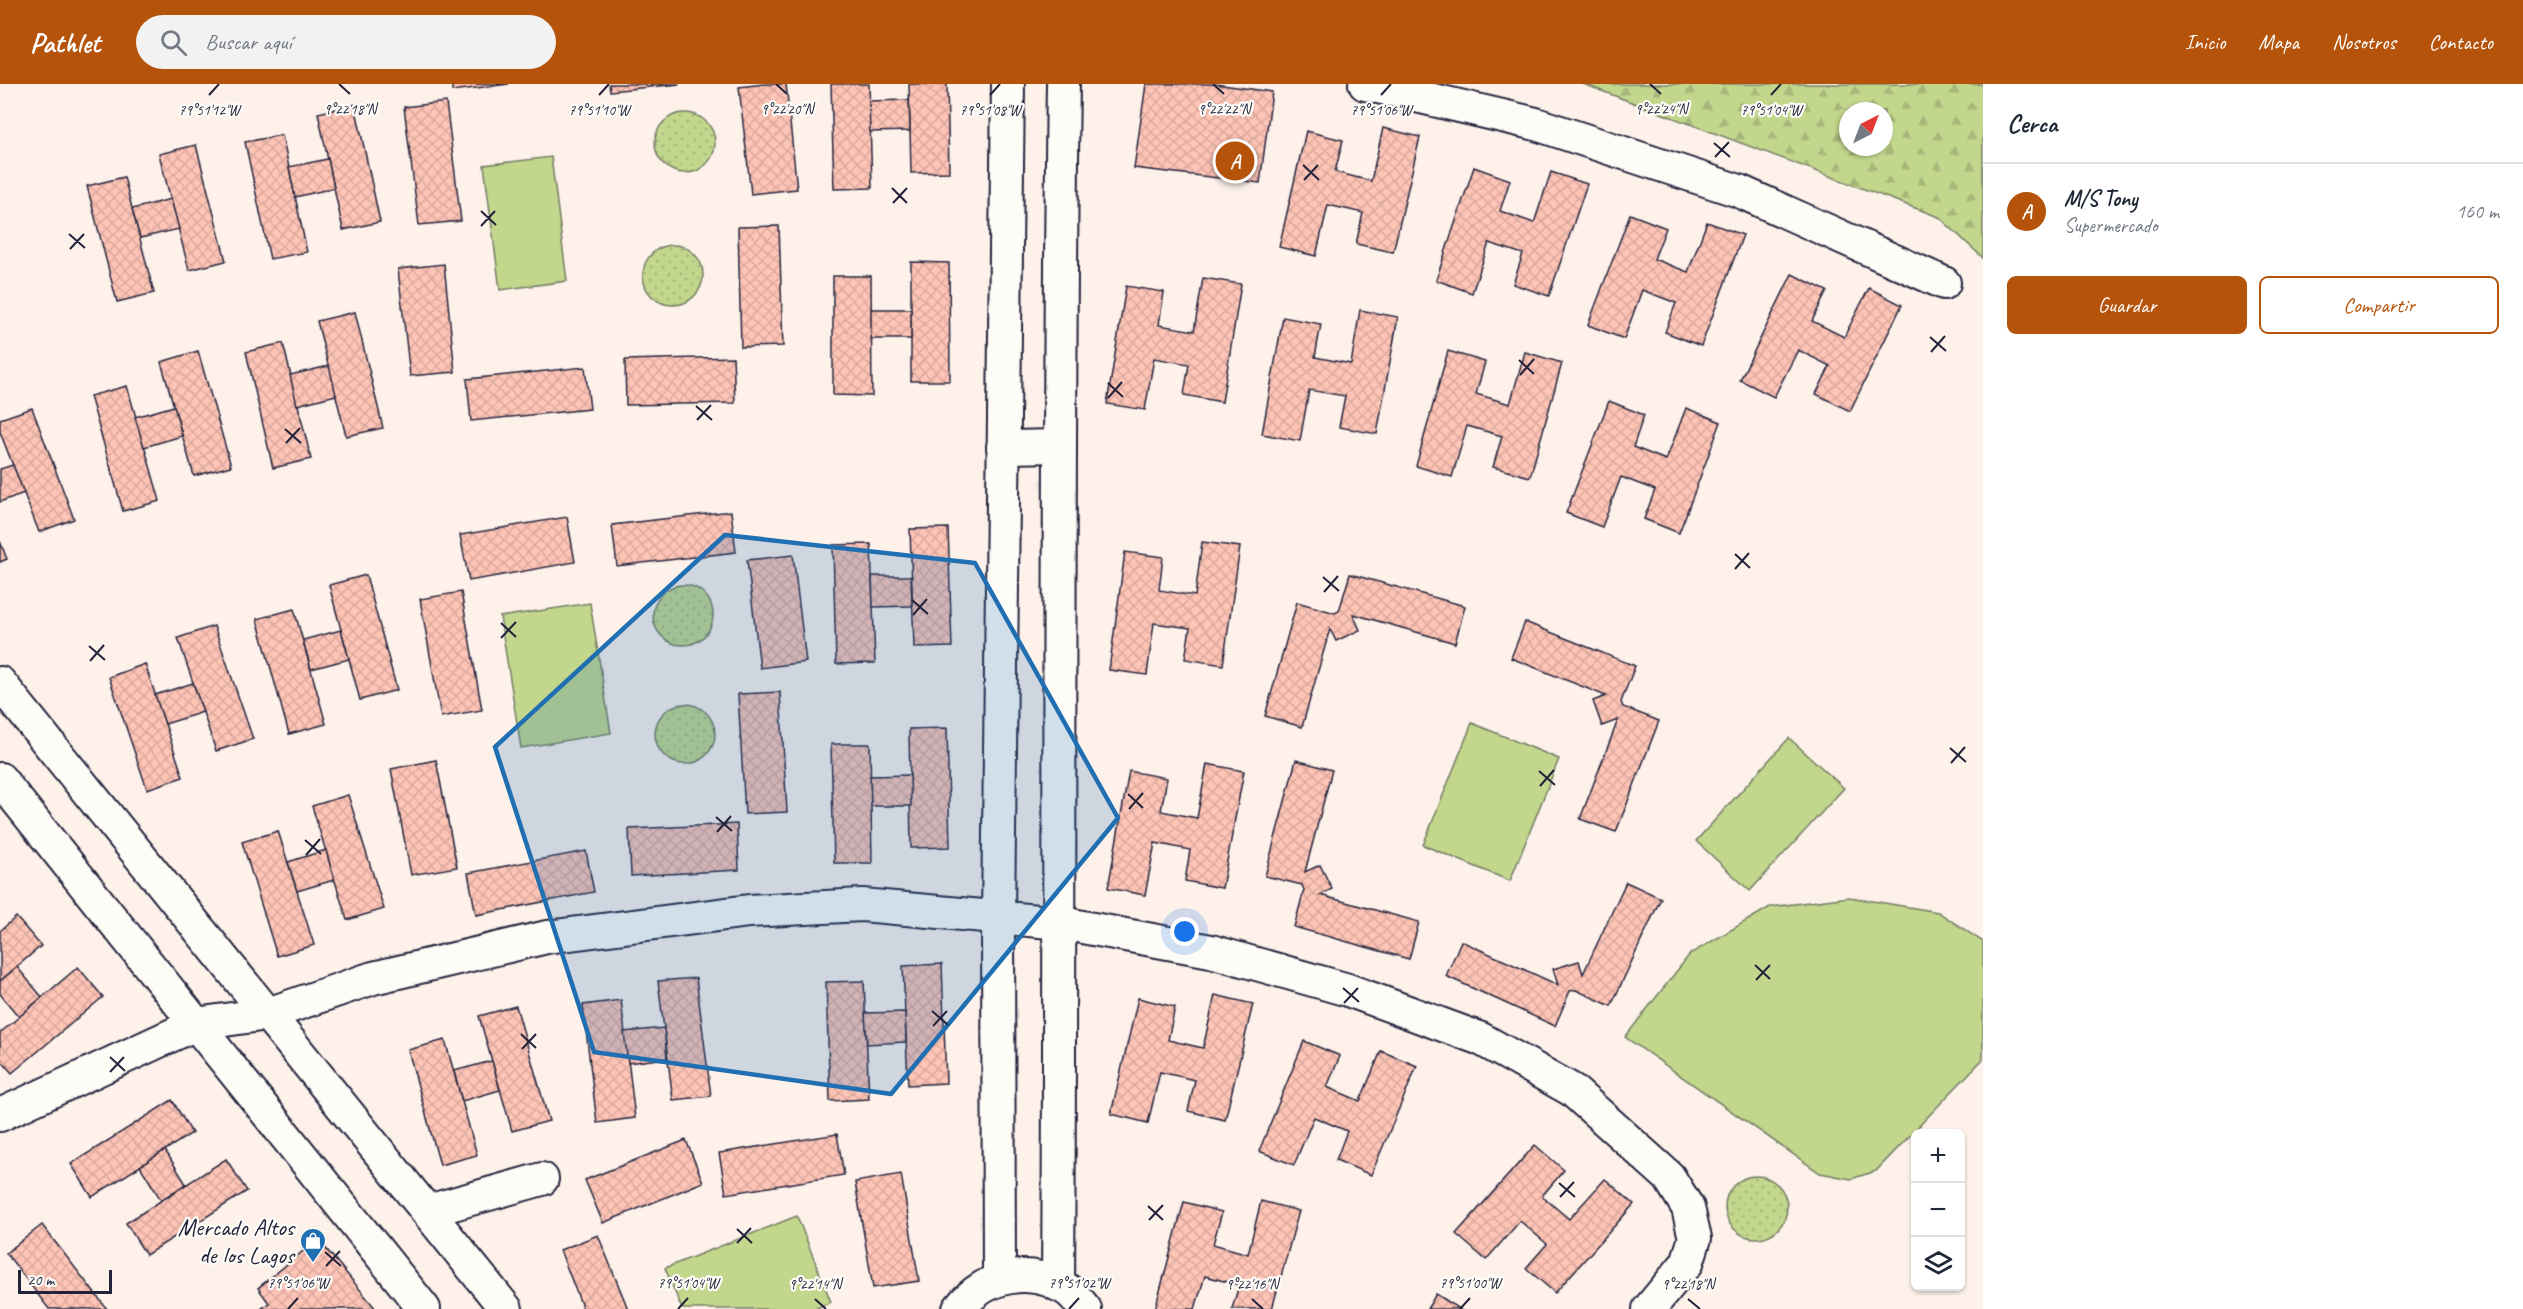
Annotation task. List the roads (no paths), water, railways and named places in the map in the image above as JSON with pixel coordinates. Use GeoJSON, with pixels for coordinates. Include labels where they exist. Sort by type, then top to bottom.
{"type":"FeatureCollection","features":[{"type":"Feature","properties":{"kind":"street"},"geometry":{"type":"LineString","coordinates":[[999,1279],[998,918],[1008,84]]}},
{"type":"Feature","properties":{"kind":"street"},"geometry":{"type":"LineString","coordinates":[[1058,1285],[1061,923],[1058,446],[1063,84]]}},
{"type":"Feature","properties":{"kind":"street"},"geometry":{"type":"LineString","coordinates":[[1365,84],[1536,124],[1739,192],[1944,282]]}},
{"type":"Feature","properties":{"kind":"street"},"geometry":{"type":"LineString","coordinates":[[1003,447],[1058,446]]}},
{"type":"Feature","properties":{"kind":"street"},"geometry":{"type":"LineString","coordinates":[[0,682],[506,1309]]}},
{"type":"Feature","properties":{"kind":"street"},"geometry":{"type":"LineString","coordinates":[[0,778],[424,1309]]}},
{"type":"Feature","properties":{"kind":"street"},"geometry":{"type":"LineString","coordinates":[[0,1115],[196,1024],[268,1014],[373,978],[547,937],[749,911],[862,905],[1061,923],[1211,951],[1348,990],[1481,1039],[1572,1090],[1669,1177],[1688,1208],[1695,1238],[1687,1263],[1649,1309]]}},
{"type":"Feature","properties":{"kind":"street"},"geometry":{"type":"LineString","coordinates":[[428,1211],[542,1179]]}},
{"type":"Feature","properties":{"kind":"street"},"geometry":{"type":"LineString","coordinates":[[957,1308],[978,1290],[999,1279],[1024,1275],[1048,1280],[1058,1285],[1070,1292],[1085,1309]]}},
{"type":"Feature","properties":{"kind":"place","name":"M/S Tony"},"geometry":{"type":"Point","coordinates":[1235,161]}},
{"type":"Feature","properties":{"kind":"place","name":"Mercado Altos de los Lagos"},"geometry":{"type":"Point","coordinates":[313,1264]}}]}
